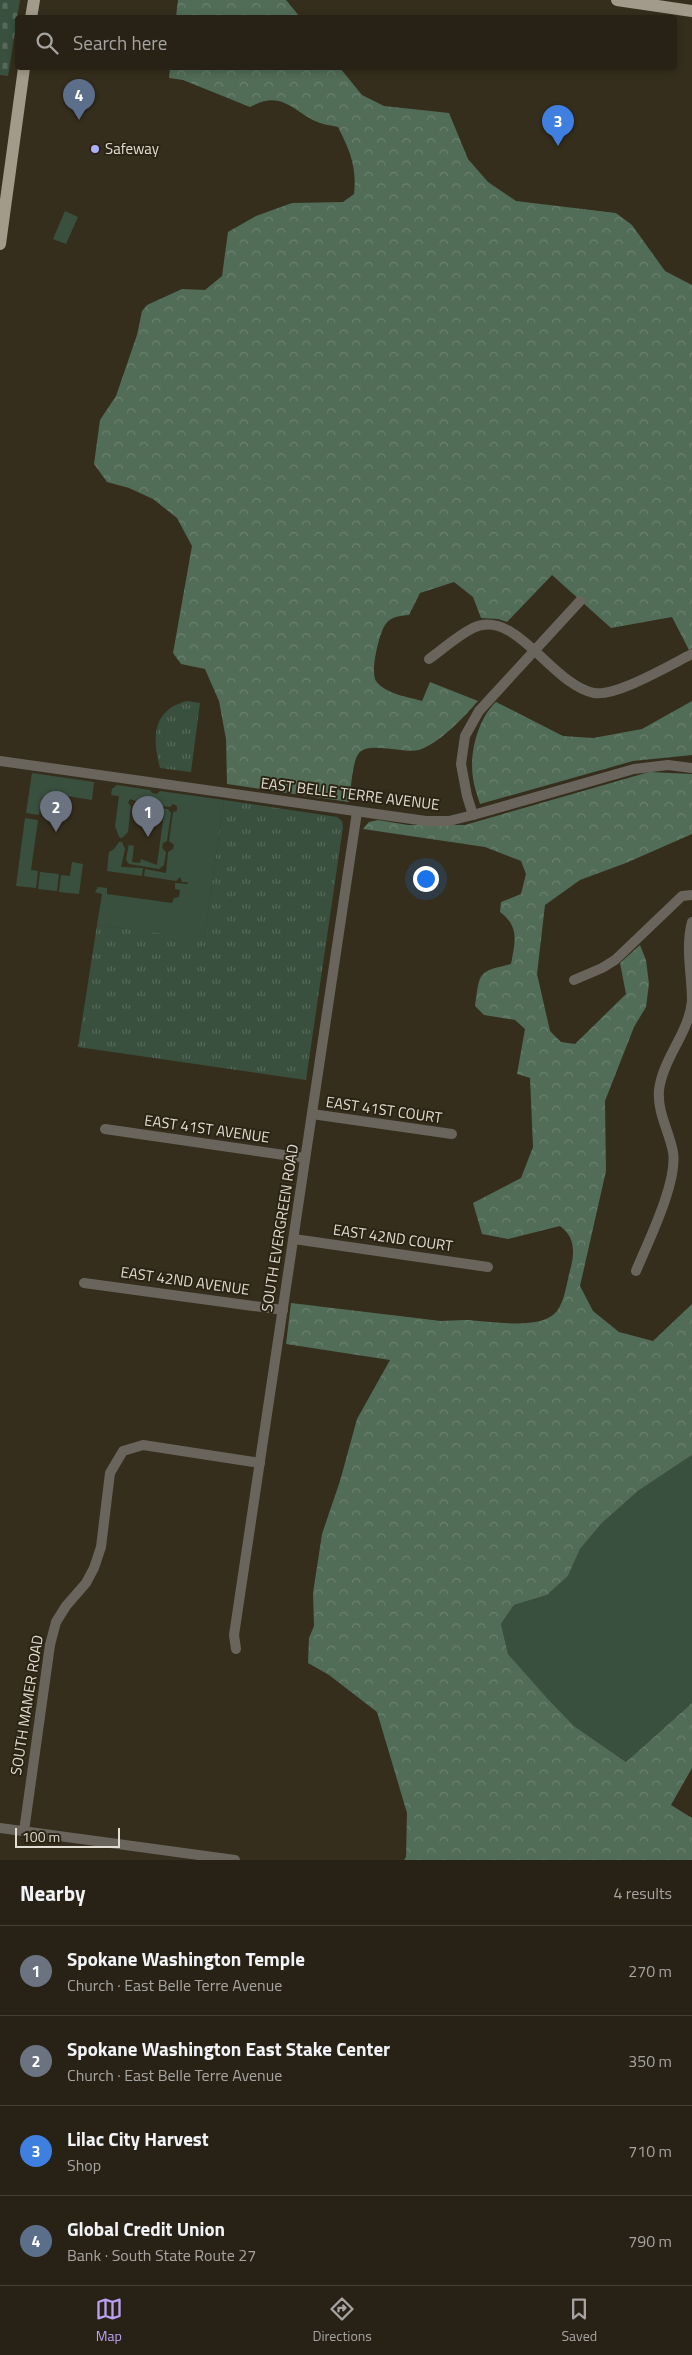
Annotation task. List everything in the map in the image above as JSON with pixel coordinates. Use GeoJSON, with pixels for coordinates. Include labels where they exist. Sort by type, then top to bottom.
{"type":"FeatureCollection","features":[{"type":"Feature","properties":{"kind":"main road"},"geometry":{"type":"LineString","coordinates":[[32,15],[34,0]]}},
{"type":"Feature","properties":{"kind":"main road"},"geometry":{"type":"LineString","coordinates":[[617,0],[692,11]]}},
{"type":"Feature","properties":{"kind":"main road"},"geometry":{"type":"LineString","coordinates":[[0,244],[24,70]]}},
{"type":"Feature","properties":{"kind":"street"},"geometry":{"type":"LineString","coordinates":[[473,815],[461,764],[465,736],[479,711],[580,600]]}},
{"type":"Feature","properties":{"kind":"street"},"geometry":{"type":"LineString","coordinates":[[429,659],[474,628],[492,623],[508,629],[572,685],[595,693],[620,690],[692,654]]}},
{"type":"Feature","properties":{"kind":"street","name":"EAST BELLE TERRE AVENUE"},"geometry":{"type":"LineString","coordinates":[[0,761],[426,821],[449,820],[473,815],[634,769],[668,765],[692,768]]}},
{"type":"Feature","properties":{"kind":"street","name":"SOUTH EVERGREEN ROAD"},"geometry":{"type":"LineString","coordinates":[[236,1649],[234,1635],[357,812]]}},
{"type":"Feature","properties":{"kind":"street"},"geometry":{"type":"LineString","coordinates":[[574,980],[615,960],[682,896],[692,895]]}},
{"type":"Feature","properties":{"kind":"street"},"geometry":{"type":"LineString","coordinates":[[636,1271],[670,1182],[674,1165],[673,1152],[658,1104],[662,1078],[686,1024],[692,1002],[688,946],[692,922]]}},
{"type":"Feature","properties":{"kind":"street","name":"EAST 41ST COURT"},"geometry":{"type":"LineString","coordinates":[[312,1114],[452,1134]]}},
{"type":"Feature","properties":{"kind":"street","name":"EAST 41ST AVENUE"},"geometry":{"type":"LineString","coordinates":[[105,1129],[305,1158]]}},
{"type":"Feature","properties":{"kind":"street","name":"EAST 42ND COURT"},"geometry":{"type":"LineString","coordinates":[[294,1239],[488,1267]]}},
{"type":"Feature","properties":{"kind":"street","name":"EAST 42ND AVENUE"},"geometry":{"type":"LineString","coordinates":[[84,1283],[282,1310]]}},
{"type":"Feature","properties":{"kind":"street","name":"SOUTH MAMER ROAD"},"geometry":{"type":"LineString","coordinates":[[24,1831],[56,1622],[66,1606],[86,1583],[94,1568],[101,1547],[110,1473],[123,1450],[143,1444],[260,1463]]}},
{"type":"Feature","properties":{"kind":"street"},"geometry":{"type":"LineString","coordinates":[[0,1828],[235,1860]]}},
{"type":"Feature","properties":{"kind":"green space"},"geometry":{"type":"Polygon","coordinates":[[[0,0],[20,0],[18,15],[15,15],[15,32],[8,76],[0,75],[0,0]]]}},
{"type":"Feature","properties":{"kind":"green space"},"geometry":{"type":"Polygon","coordinates":[[[178,0],[286,0],[298,15],[176,15],[178,0]]]}},
{"type":"Feature","properties":{"kind":"green space"},"geometry":{"type":"Polygon","coordinates":[[[170,70],[342,70],[362,95],[384,106],[449,113],[468,159],[488,182],[516,201],[616,213],[632,225],[665,271],[692,285],[692,648],[689,650],[672,617],[611,628],[552,575],[507,622],[498,619],[481,618],[473,597],[454,582],[420,593],[409,615],[396,617],[387,622],[378,644],[374,670],[376,681],[385,689],[397,694],[422,701],[430,682],[478,701],[451,729],[435,742],[419,750],[371,748],[359,753],[353,769],[349,802],[227,784],[226,739],[219,701],[205,669],[181,664],[173,653],[192,546],[177,518],[153,499],[129,488],[107,482],[94,464],[100,420],[116,396],[137,335],[142,311],[147,305],[182,289],[205,290],[222,276],[228,232],[256,216],[292,203],[343,202],[354,194],[355,184],[349,152],[338,127],[314,121],[282,102],[268,101],[250,107],[183,80],[169,78],[170,70]]]}},
{"type":"Feature","properties":{"kind":"green space"},"geometry":{"type":"Polygon","coordinates":[[[65,211],[78,217],[66,244],[53,239],[65,211]]]}},
{"type":"Feature","properties":{"kind":"green space"},"geometry":{"type":"Polygon","coordinates":[[[187,701],[200,703],[191,772],[160,768],[156,746],[157,727],[167,711],[175,705],[187,701]]]}},
{"type":"Feature","properties":{"kind":"green space"},"geometry":{"type":"Polygon","coordinates":[[[692,701],[692,755],[633,761],[480,804],[473,778],[472,758],[476,737],[484,717],[496,702],[563,736],[593,738],[642,729],[692,701]]]}},
{"type":"Feature","properties":{"kind":"green space"},"geometry":{"type":"Polygon","coordinates":[[[649,772],[692,774],[692,834],[626,863],[580,880],[545,905],[537,974],[550,1031],[561,1042],[575,1044],[626,994],[620,963],[640,945],[646,960],[649,984],[646,1007],[634,1027],[605,1101],[606,1171],[580,1286],[593,1311],[619,1332],[653,1341],[692,1304],[692,1455],[638,1491],[602,1523],[580,1549],[568,1576],[547,1595],[514,1605],[501,1624],[508,1654],[548,1699],[574,1726],[626,1762],[692,1703],[692,1768],[671,1805],[692,1818],[692,1860],[404,1860],[406,1857],[407,1813],[377,1712],[329,1675],[308,1663],[309,1638],[314,1626],[313,1593],[322,1534],[340,1481],[357,1419],[390,1360],[286,1344],[291,1303],[441,1321],[464,1320],[527,1323],[539,1321],[549,1317],[560,1307],[571,1267],[573,1249],[571,1239],[560,1226],[508,1239],[482,1234],[473,1203],[521,1178],[533,1147],[530,1078],[517,1074],[525,1029],[515,1020],[484,1015],[475,1006],[482,975],[492,969],[511,964],[515,942],[513,929],[511,923],[500,912],[501,902],[521,894],[526,874],[521,861],[485,847],[363,829],[369,822],[378,820],[408,825],[465,825],[649,772]]]}},
{"type":"Feature","properties":{"kind":"green space"},"geometry":{"type":"Polygon","coordinates":[[[32,773],[94,782],[92,800],[67,796],[66,801],[42,797],[39,815],[26,813],[32,773]]]}},
{"type":"Feature","properties":{"kind":"green space"},"geometry":{"type":"Polygon","coordinates":[[[117,785],[150,790],[152,793],[157,794],[160,791],[224,800],[204,940],[97,925],[102,894],[95,892],[98,887],[107,888],[107,894],[172,903],[174,898],[179,897],[180,890],[175,889],[175,883],[188,884],[187,882],[182,882],[180,877],[176,881],[144,876],[145,869],[166,873],[168,852],[173,849],[174,845],[169,841],[173,812],[177,811],[177,806],[173,804],[170,807],[160,806],[159,801],[154,798],[148,799],[145,804],[130,799],[128,803],[131,806],[128,832],[122,838],[119,837],[115,826],[119,796],[111,795],[112,789],[117,785]]]}},
{"type":"Feature","properties":{"kind":"green space"},"geometry":{"type":"Polygon","coordinates":[[[224,800],[337,817],[342,821],[343,827],[306,1080],[78,1047],[97,925],[204,939],[224,800]]]}},
{"type":"Feature","properties":{"kind":"green space"},"geometry":{"type":"Polygon","coordinates":[[[160,808],[168,809],[171,813],[167,841],[163,843],[162,848],[166,852],[164,865],[159,869],[129,864],[126,860],[129,843],[129,845],[134,846],[132,862],[140,863],[141,859],[157,865],[164,813],[158,812],[160,808]]]}},
{"type":"Feature","properties":{"kind":"green space"},"geometry":{"type":"Polygon","coordinates":[[[25,818],[38,820],[31,870],[38,871],[36,888],[16,886],[25,818]]]}},
{"type":"Feature","properties":{"kind":"green space"},"geometry":{"type":"Polygon","coordinates":[[[119,842],[122,842],[125,849],[121,867],[143,868],[142,876],[107,871],[109,852],[119,842]]]}},
{"type":"Feature","properties":{"kind":"green space"},"geometry":{"type":"Polygon","coordinates":[[[72,862],[83,864],[79,894],[59,892],[61,875],[70,876],[72,862]]]}},
{"type":"Feature","properties":{"kind":"green space"},"geometry":{"type":"Polygon","coordinates":[[[40,872],[59,874],[57,891],[38,889],[40,872]]]}},
{"type":"Feature","properties":{"kind":"green space"},"geometry":{"type":"Polygon","coordinates":[[[692,1455],[692,1703],[626,1762],[574,1726],[548,1699],[508,1654],[501,1624],[514,1605],[547,1595],[568,1576],[580,1549],[602,1523],[638,1491],[692,1455]]]}},
{"type":"Feature","properties":{"kind":"place","name":"Global Credit Union"},"geometry":{"type":"Point","coordinates":[79,120]}},
{"type":"Feature","properties":{"kind":"place","name":"Lilac City Harvest"},"geometry":{"type":"Point","coordinates":[558,146]}},
{"type":"Feature","properties":{"kind":"place","name":"Safeway"},"geometry":{"type":"Point","coordinates":[95,149]}},
{"type":"Feature","properties":{"kind":"place","name":"Spokane Washington East Stake Center"},"geometry":{"type":"Point","coordinates":[56,832]}},
{"type":"Feature","properties":{"kind":"place","name":"Spokane Washington Temple"},"geometry":{"type":"Point","coordinates":[148,837]}}]}
